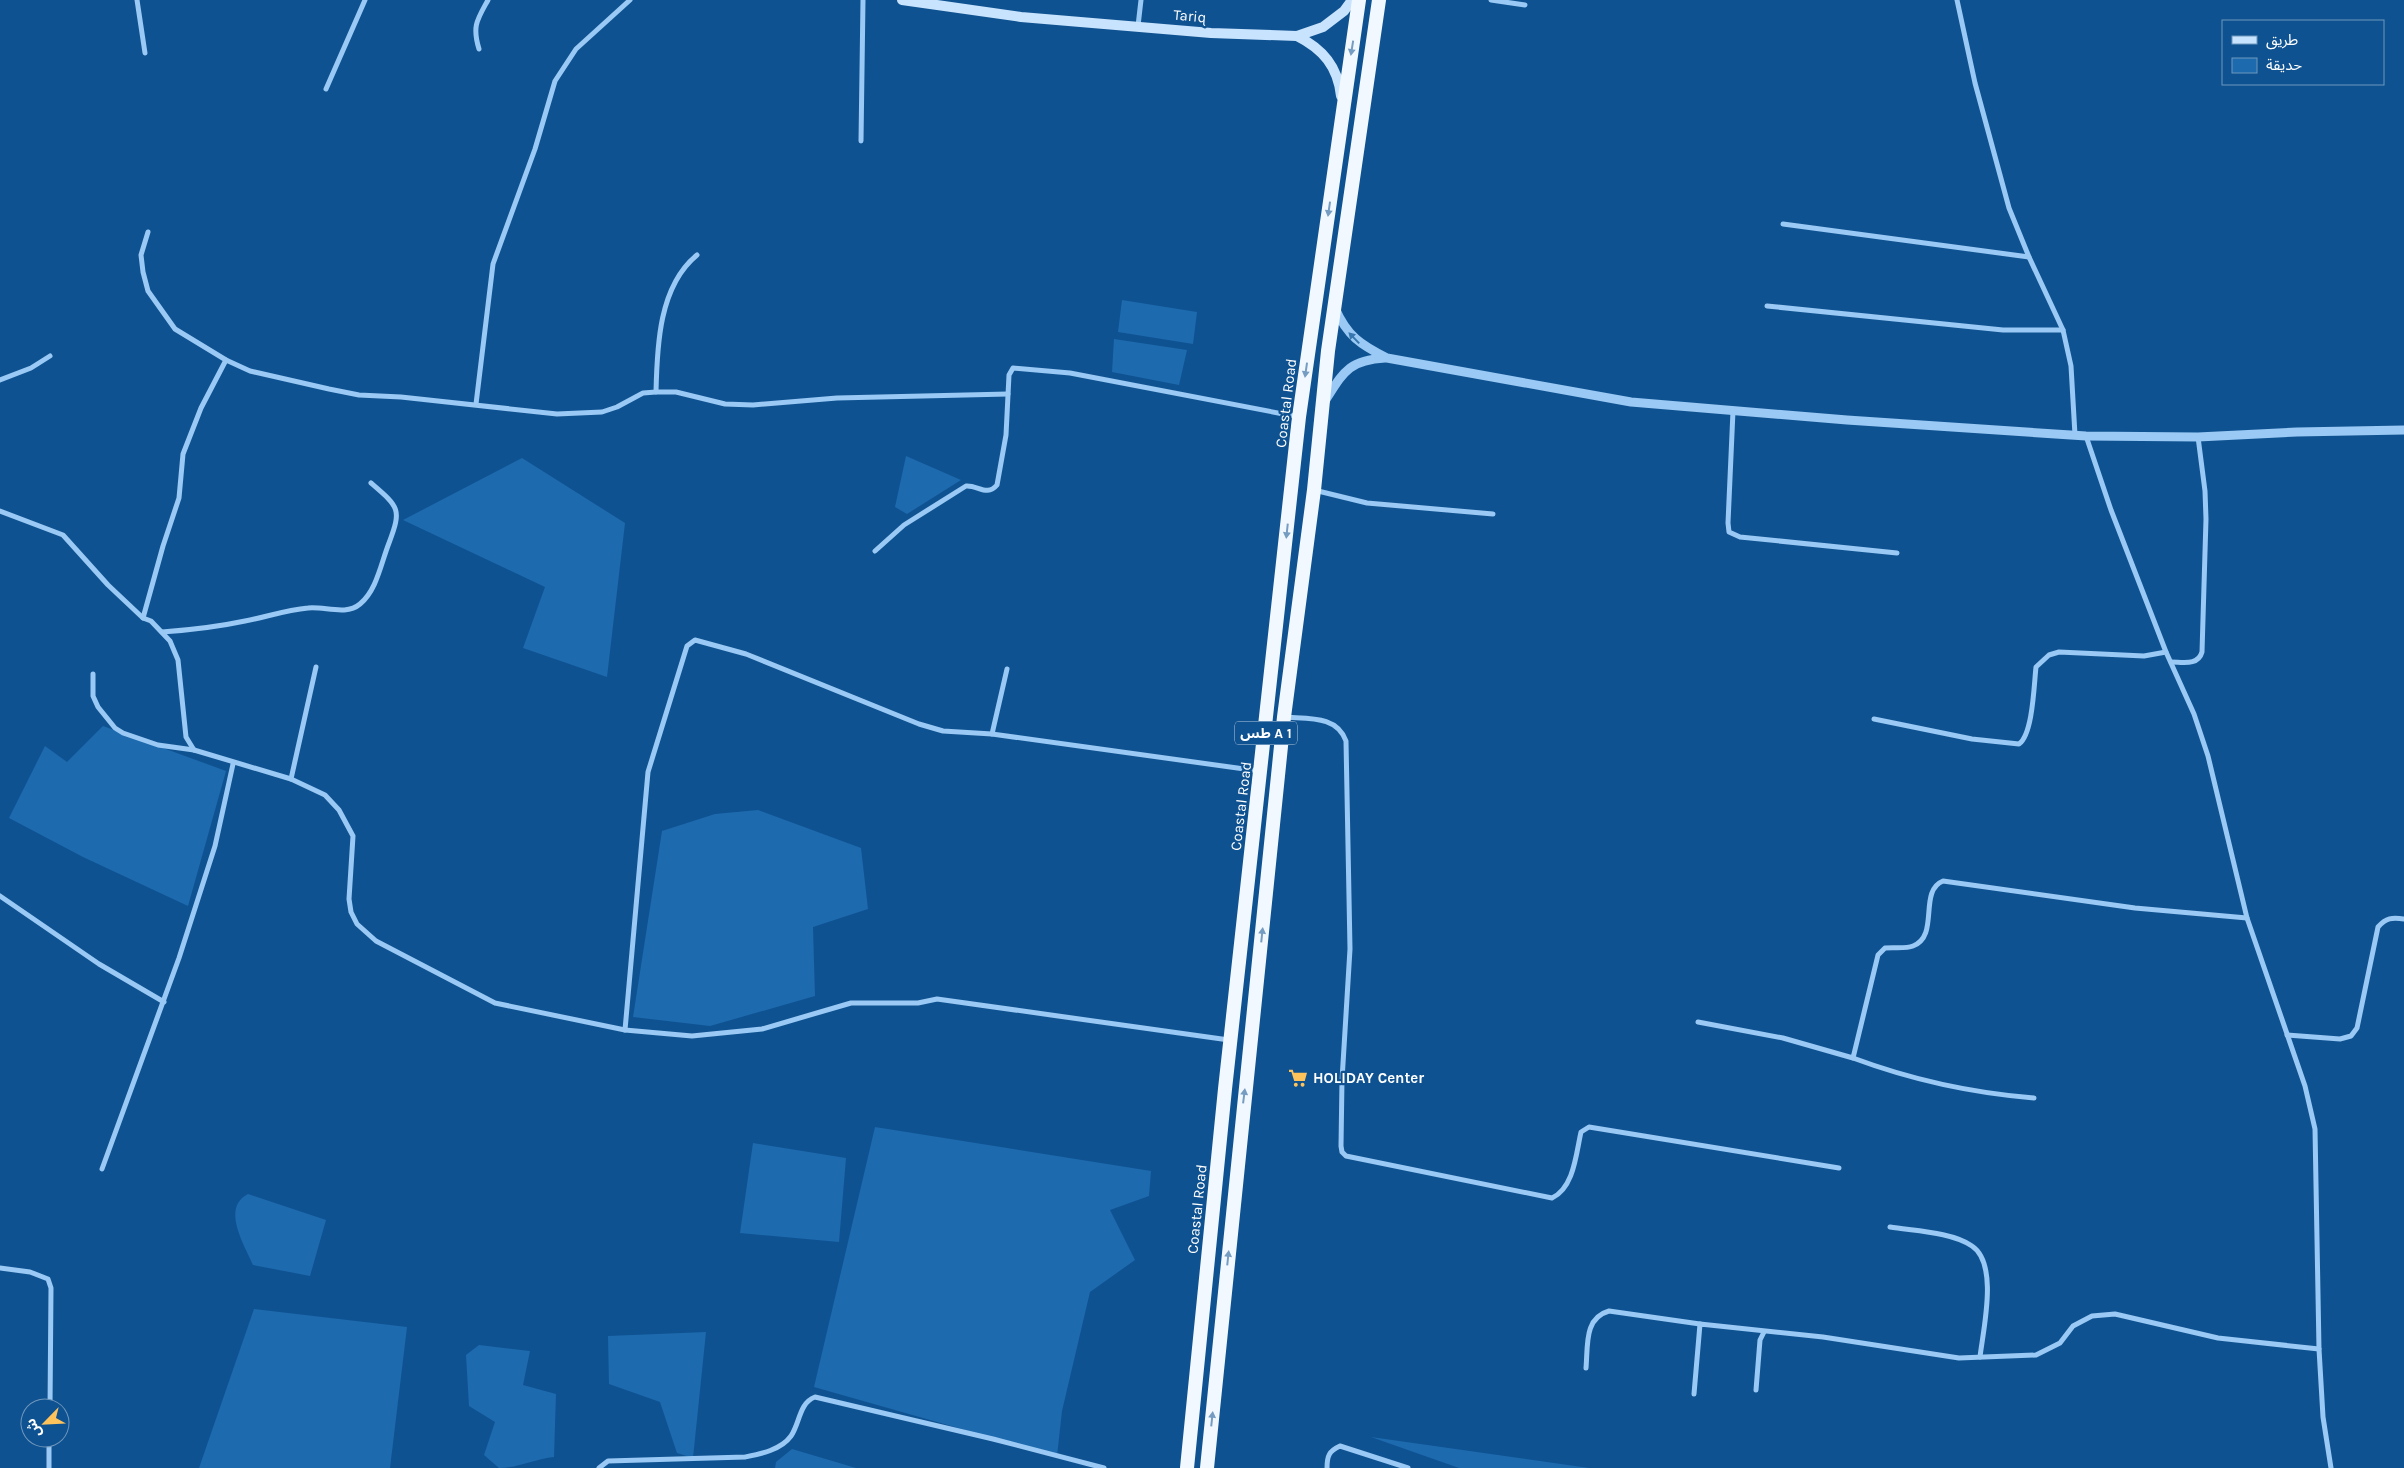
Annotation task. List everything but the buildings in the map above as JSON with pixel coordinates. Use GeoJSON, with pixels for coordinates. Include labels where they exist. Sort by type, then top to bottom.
{"type":"FeatureCollection","features":[{"type":"Feature","properties":{"kind":"highway","name":"Coastal Road"},"geometry":{"type":"LineString","coordinates":[[1187,1468],[1231,1041],[1262,772],[1299,418],[1359,0]]}},
{"type":"Feature","properties":{"kind":"highway","name":"طس A 1"},"geometry":{"type":"LineString","coordinates":[[1207,1468],[1284,716],[1314,490],[1334,305],[1379,0]]}},
{"type":"Feature","properties":{"kind":"main road","name":"Tariq"},"geometry":{"type":"LineString","coordinates":[[902,0],[1005,15],[1211,33],[1297,36]]}},
{"type":"Feature","properties":{"kind":"main road"},"geometry":{"type":"LineString","coordinates":[[1297,36],[1323,27],[1334,20],[1352,0]]}},
{"type":"Feature","properties":{"kind":"main road"},"geometry":{"type":"LineString","coordinates":[[1297,36],[1319,49],[1331,64],[1340,81],[1343,108]]}},
{"type":"Feature","properties":{"kind":"street"},"geometry":{"type":"LineString","coordinates":[[137,0],[145,53]]}},
{"type":"Feature","properties":{"kind":"street"},"geometry":{"type":"LineString","coordinates":[[326,89],[364,0]]}},
{"type":"Feature","properties":{"kind":"street"},"geometry":{"type":"LineString","coordinates":[[479,49],[474,31],[478,18],[488,0]]}},
{"type":"Feature","properties":{"kind":"street"},"geometry":{"type":"LineString","coordinates":[[476,404],[493,264],[538,141],[555,81],[576,49],[630,0]]}},
{"type":"Feature","properties":{"kind":"street"},"geometry":{"type":"LineString","coordinates":[[861,141],[864,0]]}},
{"type":"Feature","properties":{"kind":"street"},"geometry":{"type":"LineString","coordinates":[[1138,26],[1141,0]]}},
{"type":"Feature","properties":{"kind":"street"},"geometry":{"type":"LineString","coordinates":[[1492,0],[1526,5]]}},
{"type":"Feature","properties":{"kind":"street"},"geometry":{"type":"LineString","coordinates":[[1957,0],[1966,46],[2009,208],[2029,257],[2063,330],[2071,366],[2074,436]]}},
{"type":"Feature","properties":{"kind":"street"},"geometry":{"type":"LineString","coordinates":[[1783,224],[2029,257]]}},
{"type":"Feature","properties":{"kind":"street"},"geometry":{"type":"LineString","coordinates":[[148,232],[141,255],[148,291],[175,329],[226,360],[250,371],[272,378],[329,390],[360,395],[476,404],[557,414],[602,412],[617,407],[643,393],[656,392],[676,392],[725,404],[753,405],[837,398],[1008,394]]}},
{"type":"Feature","properties":{"kind":"street"},"geometry":{"type":"LineString","coordinates":[[656,392],[658,344],[668,304],[681,270],[697,255]]}},
{"type":"Feature","properties":{"kind":"street"},"geometry":{"type":"LineString","coordinates":[[1334,305],[1344,326],[1355,339],[1387,358]]}},
{"type":"Feature","properties":{"kind":"street"},"geometry":{"type":"LineString","coordinates":[[1767,306],[2003,330],[2063,330]]}},
{"type":"Feature","properties":{"kind":"street"},"geometry":{"type":"LineString","coordinates":[[0,380],[31,368],[50,356]]}},
{"type":"Feature","properties":{"kind":"street"},"geometry":{"type":"LineString","coordinates":[[1324,403],[1348,367],[1365,360],[1387,358],[1631,402],[2074,436],[2198,437],[2297,432],[2404,430]]}},
{"type":"Feature","properties":{"kind":"street"},"geometry":{"type":"LineString","coordinates":[[143,618],[163,546],[179,498],[183,454],[201,408],[226,360]]}},
{"type":"Feature","properties":{"kind":"street"},"geometry":{"type":"LineString","coordinates":[[876,551],[904,525],[966,486],[984,491],[993,490],[1002,463],[1010,370],[1019,368],[1070,373],[1299,418]]}},
{"type":"Feature","properties":{"kind":"street"},"geometry":{"type":"LineString","coordinates":[[1733,411],[1729,532],[1740,537],[1897,553]]}},
{"type":"Feature","properties":{"kind":"street"},"geometry":{"type":"LineString","coordinates":[[2086,436],[2108,502],[2166,652],[2194,714],[2208,756],[2247,918],[2305,1086],[2315,1129],[2319,1349],[2323,1418],[2331,1468]]}},
{"type":"Feature","properties":{"kind":"street"},"geometry":{"type":"LineString","coordinates":[[2171,662],[2196,662],[2200,659],[2202,652],[2206,519],[2205,491],[2198,437]]}},
{"type":"Feature","properties":{"kind":"street"},"geometry":{"type":"LineString","coordinates":[[162,632],[226,625],[295,609],[314,607],[352,609],[360,604],[370,592],[396,525],[397,510],[388,497],[371,483]]}},
{"type":"Feature","properties":{"kind":"street"},"geometry":{"type":"LineString","coordinates":[[1314,490],[1367,503],[1493,514]]}},
{"type":"Feature","properties":{"kind":"street"},"geometry":{"type":"LineString","coordinates":[[0,511],[63,534],[108,585],[143,618],[151,621],[170,641],[178,660],[186,737],[194,750]]}},
{"type":"Feature","properties":{"kind":"street"},"geometry":{"type":"LineString","coordinates":[[625,1030],[648,772],[687,646],[695,640],[746,654],[919,724],[943,731],[992,734],[1262,772]]}},
{"type":"Feature","properties":{"kind":"street"},"geometry":{"type":"LineString","coordinates":[[1874,719],[1972,740],[2019,744],[2023,741],[2031,713],[2036,667],[2049,655],[2060,652],[2144,656],[2166,652]]}},
{"type":"Feature","properties":{"kind":"street"},"geometry":{"type":"LineString","coordinates":[[291,779],[316,667]]}},
{"type":"Feature","properties":{"kind":"street"},"geometry":{"type":"LineString","coordinates":[[992,734],[1007,669]]}},
{"type":"Feature","properties":{"kind":"street"},"geometry":{"type":"LineString","coordinates":[[93,674],[93,696],[114,728],[158,745],[194,750],[234,764],[291,779],[325,795],[350,826],[353,836],[354,848],[349,899],[351,912],[356,924],[376,941],[495,1003],[625,1030],[692,1036],[762,1029],[852,1003],[918,1003],[937,999],[1231,1041]]}},
{"type":"Feature","properties":{"kind":"street"},"geometry":{"type":"LineString","coordinates":[[1284,716],[1331,722],[1341,729],[1346,741],[1350,949],[1342,1080],[1341,1146],[1342,1152],[1346,1156],[1552,1198],[1562,1194],[1567,1185],[1582,1132],[1589,1127],[1839,1168]]}},
{"type":"Feature","properties":{"kind":"street"},"geometry":{"type":"LineString","coordinates":[[102,1169],[164,1002],[215,846],[234,764]]}},
{"type":"Feature","properties":{"kind":"street"},"geometry":{"type":"LineString","coordinates":[[1854,1058],[1878,955],[1885,948],[1913,946],[1922,939],[1926,930],[1932,890],[1943,881],[2135,908],[2247,918]]}},
{"type":"Feature","properties":{"kind":"street"},"geometry":{"type":"LineString","coordinates":[[0,896],[99,964],[164,1002]]}},
{"type":"Feature","properties":{"kind":"street"},"geometry":{"type":"LineString","coordinates":[[2287,1035],[2340,1039],[2352,1036],[2357,1028],[2378,927],[2384,920],[2394,917],[2404,919]]}},
{"type":"Feature","properties":{"kind":"street"},"geometry":{"type":"LineString","coordinates":[[1698,1022],[1784,1038],[1854,1058],[1917,1080],[2003,1096],[2034,1098]]}},
{"type":"Feature","properties":{"kind":"street"},"geometry":{"type":"LineString","coordinates":[[1890,1226],[1955,1238],[1974,1246],[1984,1262],[1989,1280],[1980,1357]]}},
{"type":"Feature","properties":{"kind":"street"},"geometry":{"type":"LineString","coordinates":[[0,1268],[30,1272],[48,1279],[51,1288],[50,1398]]}},
{"type":"Feature","properties":{"kind":"street"},"geometry":{"type":"LineString","coordinates":[[1586,1368],[1590,1325],[1598,1314],[1609,1311],[1764,1332],[1822,1337],[1937,1356],[2036,1355],[2060,1342],[2073,1326],[2092,1316],[2115,1314],[2218,1338],[2319,1349]]}},
{"type":"Feature","properties":{"kind":"street"},"geometry":{"type":"LineString","coordinates":[[1694,1394],[1700,1324]]}},
{"type":"Feature","properties":{"kind":"street"},"geometry":{"type":"LineString","coordinates":[[1756,1390],[1760,1340],[1764,1332]]}},
{"type":"Feature","properties":{"kind":"street"},"geometry":{"type":"LineString","coordinates":[[599,1468],[608,1461],[745,1458],[758,1455],[772,1450],[790,1437],[804,1405],[815,1397],[993,1439],[1104,1468]]}},
{"type":"Feature","properties":{"kind":"street"},"geometry":{"type":"LineString","coordinates":[[1326,1468],[1331,1450],[1340,1446],[1408,1468]]}},
{"type":"Feature","properties":{"kind":"street"},"geometry":{"type":"LineString","coordinates":[[49,1448],[49,1468]]}},
{"type":"Feature","properties":{"kind":"green space"},"geometry":{"type":"Polygon","coordinates":[[[1122,300],[1197,312],[1193,344],[1118,332],[1122,300]]]}},
{"type":"Feature","properties":{"kind":"green space"},"geometry":{"type":"Polygon","coordinates":[[[1114,339],[1187,350],[1179,385],[1112,372],[1114,339]]]}},
{"type":"Feature","properties":{"kind":"green space"},"geometry":{"type":"Polygon","coordinates":[[[906,456],[961,480],[907,514],[895,507],[906,456]]]}},
{"type":"Feature","properties":{"kind":"green space"},"geometry":{"type":"Polygon","coordinates":[[[522,458],[625,523],[607,677],[523,648],[545,587],[403,520],[522,458]]]}},
{"type":"Feature","properties":{"kind":"green space"},"geometry":{"type":"Polygon","coordinates":[[[103,726],[226,771],[188,906],[83,857],[9,818],[45,746],[67,762],[103,726]]]}},
{"type":"Feature","properties":{"kind":"green space"},"geometry":{"type":"Polygon","coordinates":[[[758,810],[861,848],[868,909],[813,927],[815,996],[710,1026],[633,1017],[662,831],[715,814],[758,810]]]}},
{"type":"Feature","properties":{"kind":"green space"},"geometry":{"type":"Polygon","coordinates":[[[875,1127],[1151,1171],[1149,1196],[1110,1210],[1135,1260],[1090,1292],[1062,1411],[1057,1456],[814,1387],[875,1127]]]}},
{"type":"Feature","properties":{"kind":"green space"},"geometry":{"type":"Polygon","coordinates":[[[753,1143],[846,1158],[839,1242],[740,1233],[753,1143]]]}},
{"type":"Feature","properties":{"kind":"green space"},"geometry":{"type":"Polygon","coordinates":[[[248,1194],[326,1220],[310,1276],[253,1265],[240,1237],[235,1217],[236,1208],[240,1200],[248,1194]]]}},
{"type":"Feature","properties":{"kind":"green space"},"geometry":{"type":"Polygon","coordinates":[[[254,1309],[407,1327],[390,1468],[199,1468],[254,1309]]]}},
{"type":"Feature","properties":{"kind":"green space"},"geometry":{"type":"Polygon","coordinates":[[[706,1332],[693,1458],[677,1453],[660,1402],[609,1384],[608,1336],[706,1332]]]}},
{"type":"Feature","properties":{"kind":"green space"},"geometry":{"type":"Polygon","coordinates":[[[479,1345],[530,1351],[523,1385],[556,1394],[554,1457],[513,1467],[499,1468],[484,1455],[495,1422],[469,1406],[466,1355],[479,1345]]]}},
{"type":"Feature","properties":{"kind":"green space"},"geometry":{"type":"Polygon","coordinates":[[[1371,1437],[1589,1468],[1459,1468],[1371,1437]]]}},
{"type":"Feature","properties":{"kind":"green space"},"geometry":{"type":"Polygon","coordinates":[[[792,1449],[856,1468],[775,1468],[776,1462],[792,1449]]]}},
{"type":"Feature","properties":{"kind":"place","name":"HOLIDAY Center"},"geometry":{"type":"Point","coordinates":[1298,1078]}}]}
